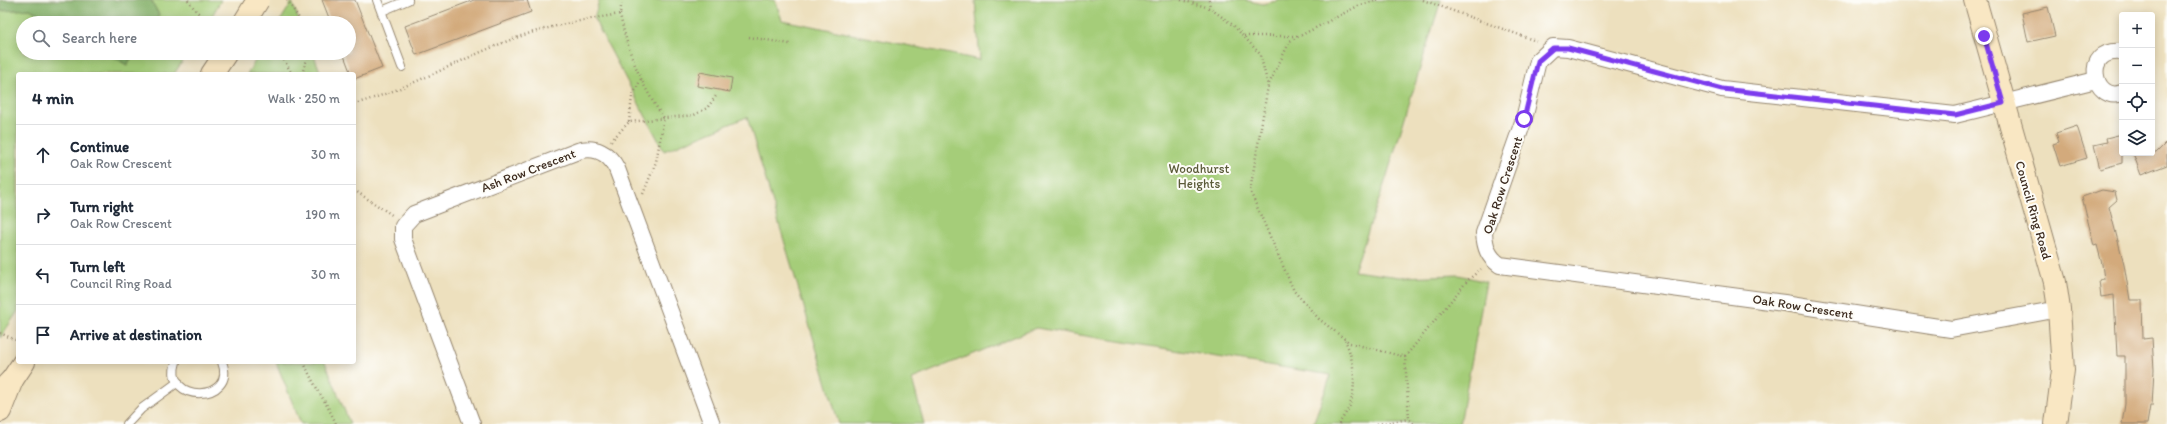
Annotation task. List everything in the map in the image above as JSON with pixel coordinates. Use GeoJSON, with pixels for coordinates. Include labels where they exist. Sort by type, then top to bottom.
{"type":"FeatureCollection","features":[{"type":"Feature","properties":{"kind":"street"},"geometry":{"type":"LineString","coordinates":[[248,16],[258,0]]}},
{"type":"Feature","properties":{"kind":"street","name":"Council Ring Road"},"geometry":{"type":"LineString","coordinates":[[1975,0],[2055,282],[2059,309],[2063,370],[2056,424]]}},
{"type":"Feature","properties":{"kind":"street"},"geometry":{"type":"LineString","coordinates":[[1553,48],[1568,48],[1722,89],[1955,115],[2096,80]]}},
{"type":"Feature","properties":{"kind":"street","name":"Oak Row Crescent"},"geometry":{"type":"LineString","coordinates":[[1553,48],[1538,61],[1524,119],[1484,233],[1485,246],[1492,260],[1500,265],[1776,302],[1951,329],[2059,309]]}},
{"type":"Feature","properties":{"kind":"street"},"geometry":{"type":"LineString","coordinates":[[2119,52],[2114,51],[2105,54],[2098,61],[2095,70],[2096,80],[2101,88],[2110,93],[2119,93]]}},
{"type":"Feature","properties":{"kind":"street"},"geometry":{"type":"LineString","coordinates":[[213,72],[221,60]]}},
{"type":"Feature","properties":{"kind":"street","name":"Ash Row Crescent"},"geometry":{"type":"LineString","coordinates":[[405,223],[414,214],[573,152],[587,149],[601,151]]}},
{"type":"Feature","properties":{"kind":"street"},"geometry":{"type":"LineString","coordinates":[[601,151],[615,164],[712,424]]}},
{"type":"Feature","properties":{"kind":"street"},"geometry":{"type":"LineString","coordinates":[[405,223],[402,229],[403,239],[472,424]]}},
{"type":"Feature","properties":{"kind":"street"},"geometry":{"type":"LineString","coordinates":[[0,411],[12,378]]}},
{"type":"Feature","properties":{"kind":"lane"},"geometry":{"type":"LineString","coordinates":[[377,0],[402,67]]}},
{"type":"Feature","properties":{"kind":"lane"},"geometry":{"type":"LineString","coordinates":[[382,11],[408,0]]}},
{"type":"Feature","properties":{"kind":"lane"},"geometry":{"type":"LineString","coordinates":[[176,364],[175,374],[178,382],[184,389],[191,393],[208,393],[215,389],[221,382],[224,374],[222,364]]}},
{"type":"Feature","properties":{"kind":"lane"},"geometry":{"type":"LineString","coordinates":[[127,424],[141,409],[178,382]]}},
{"type":"Feature","properties":{"kind":"path"},"geometry":{"type":"LineString","coordinates":[[188,0],[202,16]]}},
{"type":"Feature","properties":{"kind":"path"},"geometry":{"type":"LineString","coordinates":[[287,0],[297,16]]}},
{"type":"Feature","properties":{"kind":"path"},"geometry":{"type":"LineString","coordinates":[[622,0],[620,14],[624,34],[651,101],[664,118],[656,162],[634,214]]}},
{"type":"Feature","properties":{"kind":"path"},"geometry":{"type":"LineString","coordinates":[[1181,0],[1210,8],[1234,26],[1260,54],[1268,86]]}},
{"type":"Feature","properties":{"kind":"path"},"geometry":{"type":"LineString","coordinates":[[1209,0],[1210,8]]}},
{"type":"Feature","properties":{"kind":"path"},"geometry":{"type":"LineString","coordinates":[[1378,0],[1358,6],[1290,41],[1268,86],[1250,191],[1294,291],[1319,319],[1350,343],[1405,357]]}},
{"type":"Feature","properties":{"kind":"path"},"geometry":{"type":"LineString","coordinates":[[1423,0],[1553,48]]}},
{"type":"Feature","properties":{"kind":"path"},"geometry":{"type":"LineString","coordinates":[[356,103],[381,97],[524,35],[570,22],[620,14]]}},
{"type":"Feature","properties":{"kind":"path"},"geometry":{"type":"LineString","coordinates":[[1243,36],[1301,36]]}},
{"type":"Feature","properties":{"kind":"path"},"geometry":{"type":"LineString","coordinates":[[749,37],[790,44]]}},
{"type":"Feature","properties":{"kind":"path"},"geometry":{"type":"LineString","coordinates":[[284,60],[291,72]]}},
{"type":"Feature","properties":{"kind":"path"},"geometry":{"type":"LineString","coordinates":[[303,72],[307,60]]}},
{"type":"Feature","properties":{"kind":"path"},"geometry":{"type":"LineString","coordinates":[[601,151],[629,122],[632,97],[642,77]]}},
{"type":"Feature","properties":{"kind":"path"},"geometry":{"type":"LineString","coordinates":[[629,122],[694,115],[707,108],[716,96]]}},
{"type":"Feature","properties":{"kind":"path"},"geometry":{"type":"LineString","coordinates":[[356,191],[405,223]]}},
{"type":"Feature","properties":{"kind":"path"},"geometry":{"type":"LineString","coordinates":[[1414,424],[1409,419],[1405,357],[1468,280],[1492,260]]}},
{"type":"Feature","properties":{"kind":"path"},"geometry":{"type":"LineString","coordinates":[[0,333],[16,340]]}},
{"type":"Feature","properties":{"kind":"path"},"geometry":{"type":"LineString","coordinates":[[1339,424],[1350,405],[1355,372],[1351,351],[1344,338]]}},
{"type":"Feature","properties":{"kind":"path"},"geometry":{"type":"LineString","coordinates":[[305,364],[316,387],[330,408],[336,424]]}},
{"type":"Feature","properties":{"kind":"path"},"geometry":{"type":"LineString","coordinates":[[1377,424],[1409,419]]}},
{"type":"Feature","properties":{"kind":"green space"},"geometry":{"type":"Polygon","coordinates":[[[0,0],[151,0],[159,15],[42,16],[30,9],[0,11],[0,0]]]}},
{"type":"Feature","properties":{"kind":"green space"},"geometry":{"type":"Polygon","coordinates":[[[151,0],[221,0],[212,16],[159,15],[151,0]]]}},
{"type":"Feature","properties":{"kind":"green space","name":"Woodhurst Heights"},"geometry":{"type":"Polygon","coordinates":[[[599,0],[775,0],[782,20],[980,60],[975,0],[1244,0],[1263,4],[1281,0],[1441,0],[1385,182],[1354,271],[1400,277],[1459,275],[1486,282],[1460,424],[1313,424],[1331,375],[1036,328],[912,379],[924,424],[839,424],[747,117],[664,151],[594,19],[599,0]]]}},
{"type":"Feature","properties":{"kind":"green space"},"geometry":{"type":"Polygon","coordinates":[[[292,2],[297,16],[283,16],[292,2]]]}},
{"type":"Feature","properties":{"kind":"green space"},"geometry":{"type":"Polygon","coordinates":[[[30,9],[42,16],[16,16],[16,60],[119,60],[127,65],[130,60],[183,60],[175,72],[16,72],[16,314],[0,338],[0,11],[30,9]]]}},
{"type":"Feature","properties":{"kind":"green space"},"geometry":{"type":"Polygon","coordinates":[[[119,60],[130,60],[127,65],[119,60]]]}},
{"type":"Feature","properties":{"kind":"green space"},"geometry":{"type":"Polygon","coordinates":[[[256,60],[316,60],[320,72],[248,72],[256,60]]]}},
{"type":"Feature","properties":{"kind":"green space"},"geometry":{"type":"Polygon","coordinates":[[[277,364],[326,364],[350,424],[301,424],[277,364]]]}},
{"type":"Feature","properties":{"kind":"building"},"geometry":{"type":"Polygon","coordinates":[[[322,0],[355,0],[382,68],[356,78],[356,72],[350,72],[346,60],[356,60],[356,16],[328,16],[322,0]]]}},
{"type":"Feature","properties":{"kind":"building"},"geometry":{"type":"Polygon","coordinates":[[[474,0],[527,0],[531,12],[416,55],[405,26],[474,0]]]}},
{"type":"Feature","properties":{"kind":"building"},"geometry":{"type":"Polygon","coordinates":[[[2048,7],[2055,36],[2028,42],[2022,13],[2048,7]]]}},
{"type":"Feature","properties":{"kind":"building"},"geometry":{"type":"Polygon","coordinates":[[[700,72],[732,78],[730,92],[697,86],[700,72]]]}},
{"type":"Feature","properties":{"kind":"building"},"geometry":{"type":"Polygon","coordinates":[[[2077,126],[2087,158],[2060,166],[2053,144],[2059,142],[2056,133],[2077,126]]]}},
{"type":"Feature","properties":{"kind":"building"},"geometry":{"type":"Polygon","coordinates":[[[2119,135],[2119,156],[2122,156],[2122,163],[2100,169],[2094,145],[2107,142],[2106,138],[2119,135]]]}},
{"type":"Feature","properties":{"kind":"building"},"geometry":{"type":"Polygon","coordinates":[[[2167,142],[2167,165],[2141,175],[2134,156],[2155,156],[2167,142]]]}},
{"type":"Feature","properties":{"kind":"building"},"geometry":{"type":"Polygon","coordinates":[[[2102,190],[2115,192],[2117,200],[2109,207],[2124,264],[2130,300],[2142,300],[2143,339],[2152,338],[2154,370],[2152,406],[2150,406],[2147,424],[2122,424],[2125,404],[2125,356],[2117,356],[2114,295],[2101,297],[2099,280],[2104,279],[2102,264],[2097,245],[2094,246],[2082,197],[2102,190]]]}},
{"type":"Feature","properties":{"kind":"route"},"geometry":{"type":"LineString","coordinates":[[1524,119],[1538,61],[1553,48],[1568,48],[1602,56],[1722,89],[1955,115],[2003,103],[1984,36]]}}]}
